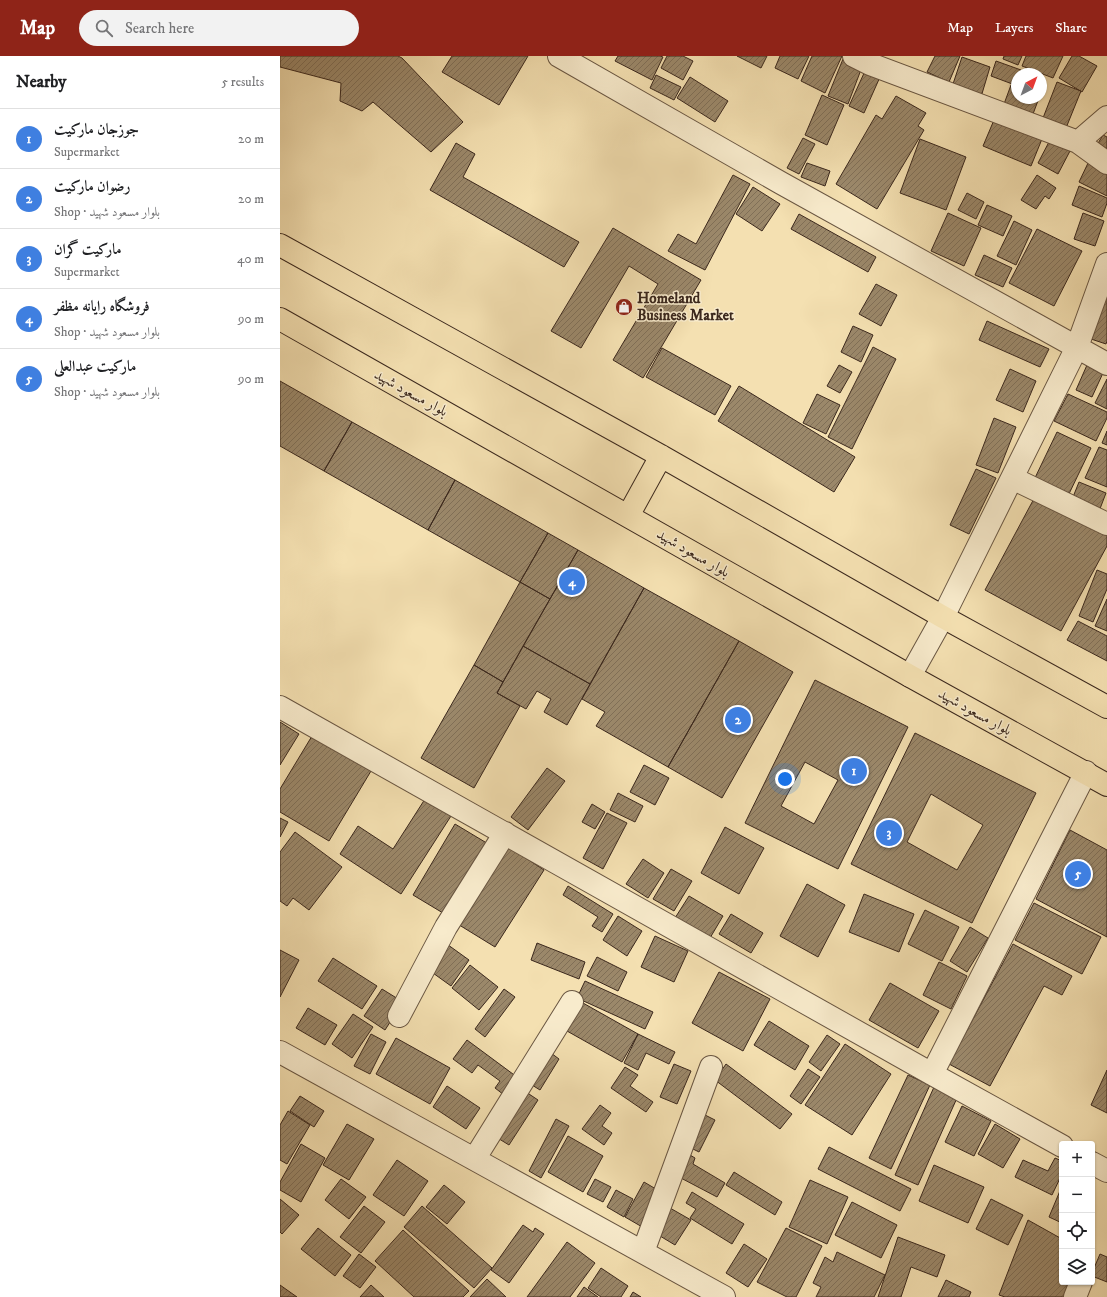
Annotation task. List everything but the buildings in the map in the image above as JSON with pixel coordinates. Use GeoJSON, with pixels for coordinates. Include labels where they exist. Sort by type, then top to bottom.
{"type":"FeatureCollection","features":[{"type":"Feature","properties":{"kind":"main road"},"geometry":{"type":"LineString","coordinates":[[280,245],[661,456],[1107,707]]}},
{"type":"Feature","properties":{"kind":"main road","name":"بلوار مسعود شهید"},"geometry":{"type":"LineString","coordinates":[[280,319],[910,676],[1086,772],[1107,785]]}},
{"type":"Feature","properties":{"kind":"main road"},"geometry":{"type":"LineString","coordinates":[[628,516],[661,456]]}},
{"type":"Feature","properties":{"kind":"street"},"geometry":{"type":"LineString","coordinates":[[559,56],[788,187],[1107,364]]}},
{"type":"Feature","properties":{"kind":"street"},"geometry":{"type":"LineString","coordinates":[[854,56],[870,64],[1078,142],[1107,163]]}},
{"type":"Feature","properties":{"kind":"street"},"geometry":{"type":"LineString","coordinates":[[1078,142],[1107,117]]}},
{"type":"Feature","properties":{"kind":"street"},"geometry":{"type":"LineString","coordinates":[[910,676],[943,616],[1077,347],[1107,264]]}},
{"type":"Feature","properties":{"kind":"street"},"geometry":{"type":"LineString","coordinates":[[1012,478],[1107,524]]}},
{"type":"Feature","properties":{"kind":"street"},"geometry":{"type":"LineString","coordinates":[[280,707],[1059,1144]]}},
{"type":"Feature","properties":{"kind":"street"},"geometry":{"type":"LineString","coordinates":[[932,1074],[1086,772]]}},
{"type":"Feature","properties":{"kind":"street"},"geometry":{"type":"LineString","coordinates":[[399,1016],[446,927],[505,833]]}},
{"type":"Feature","properties":{"kind":"street"},"geometry":{"type":"LineString","coordinates":[[475,1158],[572,1002]]}},
{"type":"Feature","properties":{"kind":"street"},"geometry":{"type":"LineString","coordinates":[[280,1052],[475,1158],[724,1297]]}},
{"type":"Feature","properties":{"kind":"street"},"geometry":{"type":"LineString","coordinates":[[643,1252],[711,1068]]}},
{"type":"Feature","properties":{"kind":"street"},"geometry":{"type":"LineString","coordinates":[[1095,1165],[1107,1171]]}},
{"type":"Feature","properties":{"kind":"street"},"geometry":{"type":"LineString","coordinates":[[1075,1297],[1079,1285]]}},
{"type":"Feature","properties":{"kind":"place","name":"Homeland Business Market"},"geometry":{"type":"Point","coordinates":[624,307]}},
{"type":"Feature","properties":{"kind":"place","name":"فروشگاه رایانه مظفر"},"geometry":{"type":"Point","coordinates":[572,582]}},
{"type":"Feature","properties":{"kind":"place","name":"رضوان مارکیت"},"geometry":{"type":"Point","coordinates":[738,720]}},
{"type":"Feature","properties":{"kind":"place","name":"جوزجان مارکیت"},"geometry":{"type":"Point","coordinates":[854,771]}},
{"type":"Feature","properties":{"kind":"place","name":"مارکیت گران"},"geometry":{"type":"Point","coordinates":[889,833]}},
{"type":"Feature","properties":{"kind":"place","name":"مارکیت عبدالعلی"},"geometry":{"type":"Point","coordinates":[1078,874]}}]}
